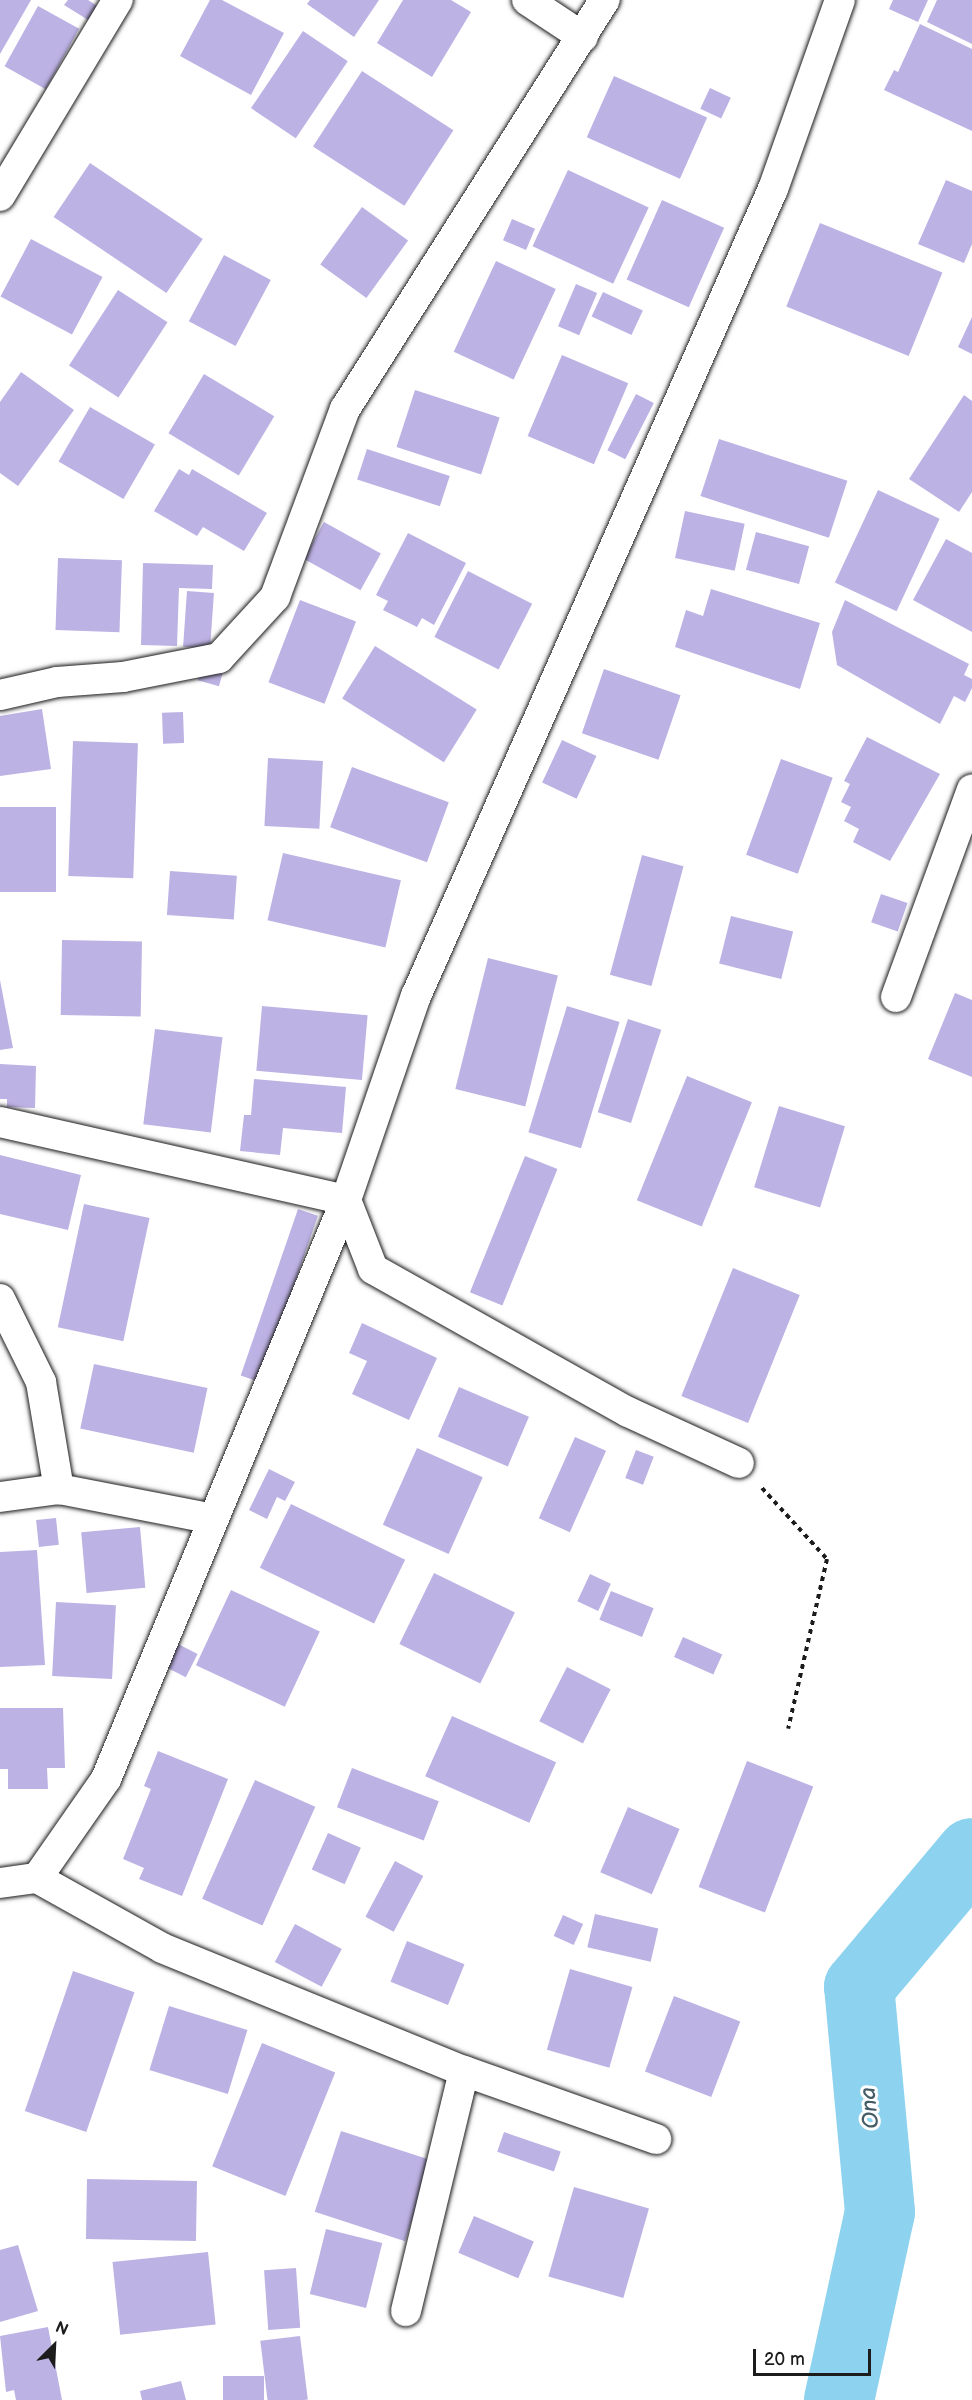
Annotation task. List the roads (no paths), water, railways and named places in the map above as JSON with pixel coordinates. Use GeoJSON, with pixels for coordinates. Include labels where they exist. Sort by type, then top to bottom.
{"type":"FeatureCollection","features":[{"type":"Feature","properties":{"kind":"street"},"geometry":{"type":"LineString","coordinates":[[0,196],[118,0]]}},
{"type":"Feature","properties":{"kind":"street"},"geometry":{"type":"LineString","coordinates":[[527,0],[583,37]]}},
{"type":"Feature","properties":{"kind":"street"},"geometry":{"type":"LineString","coordinates":[[0,694],[57,682],[123,677],[219,658],[275,597],[345,409],[605,0]]}},
{"type":"Feature","properties":{"kind":"street"},"geometry":{"type":"LineString","coordinates":[[37,1878],[106,1779],[346,1200],[416,996],[773,189],[840,0]]}},
{"type":"Feature","properties":{"kind":"street"},"geometry":{"type":"LineString","coordinates":[[896,998],[972,789]]}},
{"type":"Feature","properties":{"kind":"street"},"geometry":{"type":"LineString","coordinates":[[0,1122],[346,1200]]}},
{"type":"Feature","properties":{"kind":"street"},"geometry":{"type":"LineString","coordinates":[[346,1200],[373,1269],[628,1412],[740,1463]]}},
{"type":"Feature","properties":{"kind":"street"},"geometry":{"type":"LineString","coordinates":[[0,1299],[41,1382],[59,1490]]}},
{"type":"Feature","properties":{"kind":"street"},"geometry":{"type":"LineString","coordinates":[[0,1497],[59,1490],[213,1520]]}},
{"type":"Feature","properties":{"kind":"street"},"geometry":{"type":"LineString","coordinates":[[0,1883],[37,1878],[162,1948],[464,2071],[656,2139]]}},
{"type":"Feature","properties":{"kind":"street"},"geometry":{"type":"LineString","coordinates":[[406,2311],[464,2071]]}},
{"type":"Feature","properties":{"kind":"waterway","name":"Ona"},"geometry":{"type":"LineString","coordinates":[[839,2400],[880,2212],[859,1987],[972,1853]]}}]}
